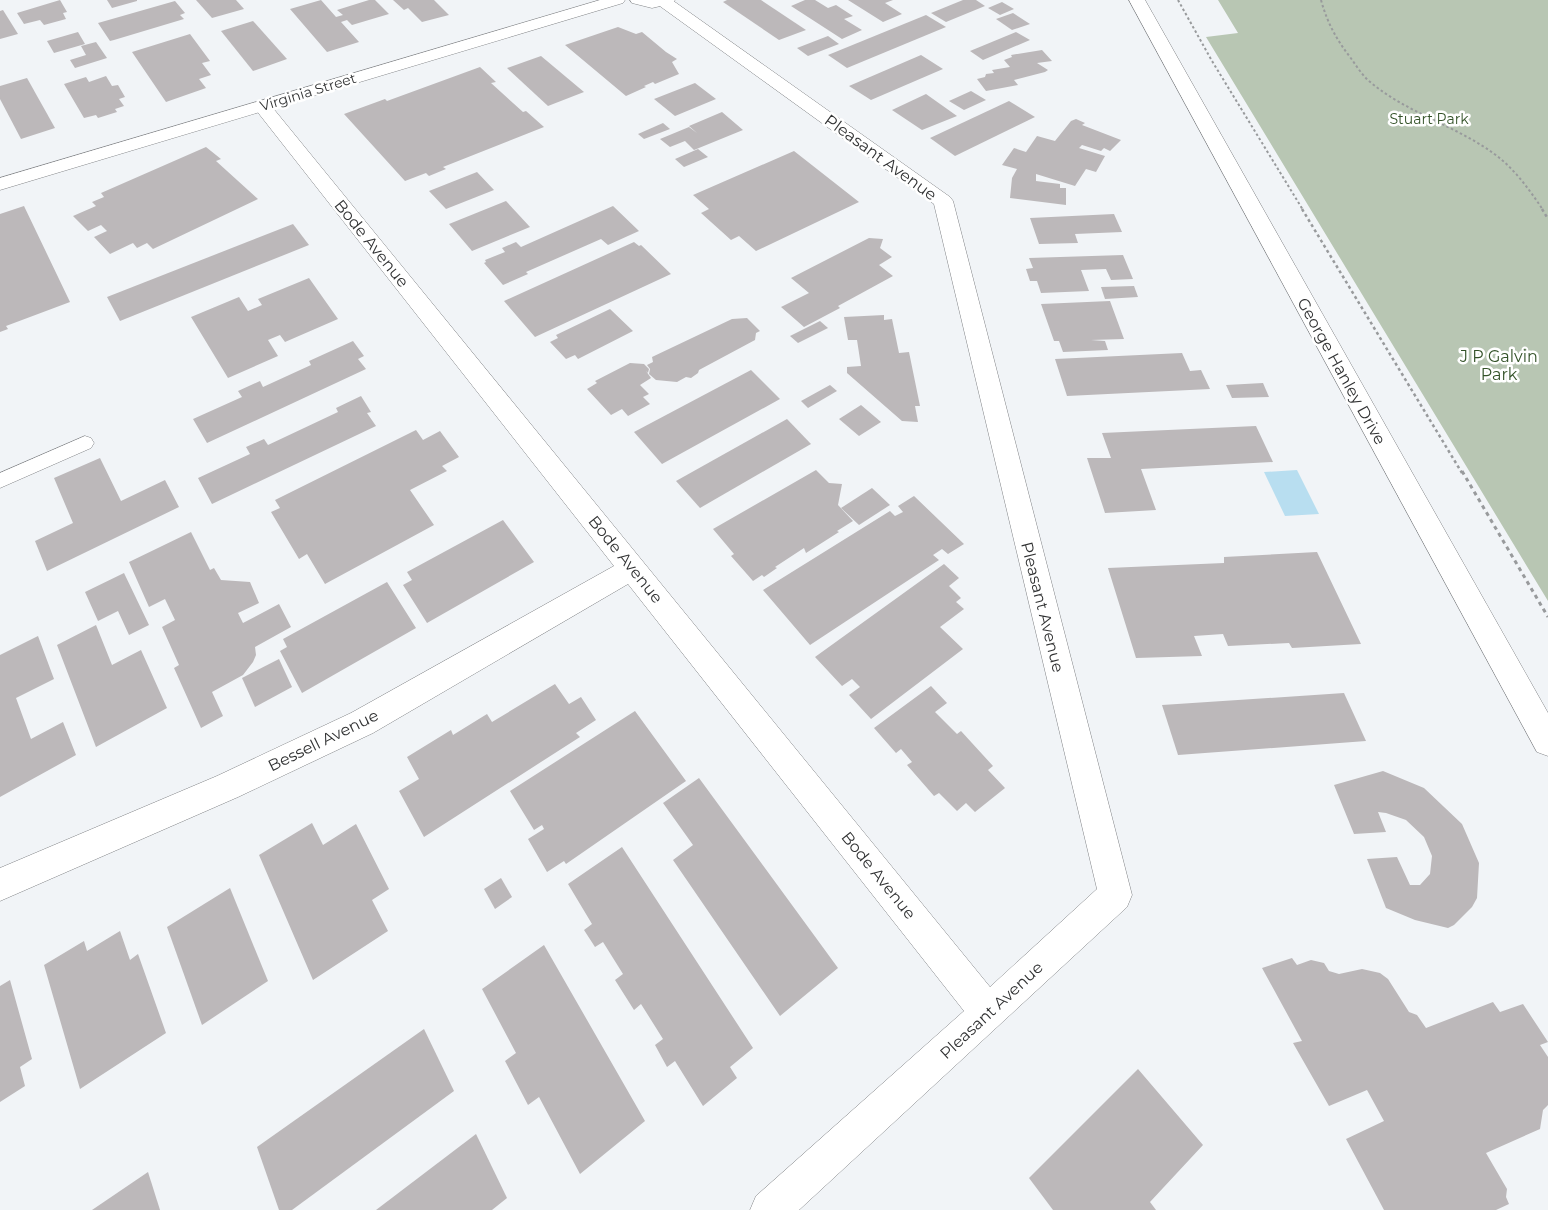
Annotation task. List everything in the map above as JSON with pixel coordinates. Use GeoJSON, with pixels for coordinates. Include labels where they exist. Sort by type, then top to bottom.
{"type":"FeatureCollection","features":[{"type":"Feature","properties":{"kind":"street","name":"Virginia Street"},"geometry":{"type":"LineString","coordinates":[[0,184],[617,0]]}},
{"type":"Feature","properties":{"kind":"street","name":"Pleasant Avenue"},"geometry":{"type":"LineString","coordinates":[[656,0],[943,201],[1115,895],[988,1013],[770,1210]]}},
{"type":"Feature","properties":{"kind":"street","name":"George Hanley Drive"},"geometry":{"type":"LineString","coordinates":[[1137,0],[1548,742]]}},
{"type":"Feature","properties":{"kind":"street","name":"Bode Avenue"},"geometry":{"type":"LineString","coordinates":[[262,106],[988,1013]]}},
{"type":"Feature","properties":{"kind":"street","name":"Bessell Avenue"},"geometry":{"type":"LineString","coordinates":[[0,885],[217,792],[362,723],[633,568]]}},
{"type":"Feature","properties":{"kind":"lane"},"geometry":{"type":"LineString","coordinates":[[0,481],[85,443]]}},
{"type":"Feature","properties":{"kind":"path"},"geometry":{"type":"LineString","coordinates":[[1178,0],[1212,62],[1510,550],[1548,617]]}},
{"type":"Feature","properties":{"kind":"path"},"geometry":{"type":"LineString","coordinates":[[1321,0],[1326,22],[1340,45],[1367,80],[1388,95],[1482,144],[1513,170],[1548,218]]}},
{"type":"Feature","properties":{"kind":"green space","name":"Stuart Park"},"geometry":{"type":"Polygon","coordinates":[[[1218,0],[1548,0],[1548,601],[1206,37],[1238,33],[1218,0]]]}},
{"type":"Feature","properties":{"kind":"water"},"geometry":{"type":"Polygon","coordinates":[[[1297,470],[1319,514],[1285,516],[1264,472],[1297,470]]]}},
{"type":"Feature","properties":{"kind":"building"},"geometry":{"type":"Polygon","coordinates":[[[60,0],[67,12],[63,13],[66,19],[44,25],[40,20],[24,24],[17,13],[60,0]]]}},
{"type":"Feature","properties":{"kind":"building"},"geometry":{"type":"Polygon","coordinates":[[[107,0],[137,0],[137,1],[112,8],[107,0]]]}},
{"type":"Feature","properties":{"kind":"building"},"geometry":{"type":"Polygon","coordinates":[[[196,0],[236,0],[244,9],[212,18],[196,0]]]}},
{"type":"Feature","properties":{"kind":"building"},"geometry":{"type":"Polygon","coordinates":[[[321,0],[336,17],[343,15],[337,10],[369,0],[375,0],[389,14],[352,25],[347,20],[341,22],[359,42],[327,52],[290,9],[321,0]]]}},
{"type":"Feature","properties":{"kind":"building"},"geometry":{"type":"Polygon","coordinates":[[[393,0],[434,0],[449,15],[422,22],[408,8],[404,10],[393,0]]]}},
{"type":"Feature","properties":{"kind":"building"},"geometry":{"type":"Polygon","coordinates":[[[727,0],[761,0],[806,30],[779,40],[723,2],[727,0]]]}},
{"type":"Feature","properties":{"kind":"building"},"geometry":{"type":"Polygon","coordinates":[[[805,0],[815,0],[828,8],[836,5],[853,16],[844,19],[862,30],[842,39],[791,6],[805,0]]]}},
{"type":"Feature","properties":{"kind":"building"},"geometry":{"type":"Polygon","coordinates":[[[848,0],[893,0],[885,3],[902,14],[883,22],[848,0]]]}},
{"type":"Feature","properties":{"kind":"building"},"geometry":{"type":"Polygon","coordinates":[[[963,0],[976,0],[985,6],[946,22],[931,13],[963,0]]]}},
{"type":"Feature","properties":{"kind":"building"},"geometry":{"type":"Polygon","coordinates":[[[175,1],[185,13],[180,15],[184,19],[114,40],[110,41],[98,23],[175,1]]]}},
{"type":"Feature","properties":{"kind":"building"},"geometry":{"type":"Polygon","coordinates":[[[1002,2],[1014,9],[1000,15],[988,8],[1002,2]]]}},
{"type":"Feature","properties":{"kind":"building"},"geometry":{"type":"Polygon","coordinates":[[[3,10],[18,34],[0,39],[0,11],[3,10]]]}},
{"type":"Feature","properties":{"kind":"building"},"geometry":{"type":"Polygon","coordinates":[[[1013,13],[1030,24],[1012,30],[996,19],[1013,13]]]}},
{"type":"Feature","properties":{"kind":"building"},"geometry":{"type":"Polygon","coordinates":[[[926,15],[946,27],[847,68],[828,55],[926,15]]]}},
{"type":"Feature","properties":{"kind":"building"},"geometry":{"type":"Polygon","coordinates":[[[253,21],[287,59],[253,71],[221,31],[253,21]]]}},
{"type":"Feature","properties":{"kind":"building"},"geometry":{"type":"Polygon","coordinates":[[[618,27],[636,34],[642,32],[677,59],[672,62],[679,74],[655,84],[653,82],[626,96],[565,45],[618,27]]]}},
{"type":"Feature","properties":{"kind":"building"},"geometry":{"type":"Polygon","coordinates":[[[78,32],[85,44],[54,53],[47,41],[78,32]]]}},
{"type":"Feature","properties":{"kind":"building"},"geometry":{"type":"Polygon","coordinates":[[[1016,32],[1030,40],[983,60],[970,51],[1016,32]]]}},
{"type":"Feature","properties":{"kind":"building"},"geometry":{"type":"Polygon","coordinates":[[[190,34],[210,61],[202,63],[211,75],[199,79],[206,88],[166,102],[132,52],[190,34]]]}},
{"type":"Feature","properties":{"kind":"building"},"geometry":{"type":"Polygon","coordinates":[[[828,36],[839,44],[808,56],[797,48],[828,36]]]}},
{"type":"Feature","properties":{"kind":"building"},"geometry":{"type":"Polygon","coordinates":[[[96,42],[107,58],[75,68],[70,60],[86,55],[81,46],[96,42]]]}},
{"type":"Feature","properties":{"kind":"building"},"geometry":{"type":"Polygon","coordinates":[[[1042,50],[1052,61],[1037,63],[1048,70],[1014,80],[1018,85],[986,91],[977,79],[985,77],[986,74],[994,73],[992,70],[1010,67],[1004,60],[1012,57],[1011,55],[1042,50]]]}},
{"type":"Feature","properties":{"kind":"building"},"geometry":{"type":"Polygon","coordinates":[[[921,55],[943,69],[871,100],[849,86],[921,55]]]}},
{"type":"Feature","properties":{"kind":"building"},"geometry":{"type":"Polygon","coordinates":[[[541,56],[584,92],[548,106],[507,68],[541,56]]]}},
{"type":"Feature","properties":{"kind":"building"},"geometry":{"type":"Polygon","coordinates":[[[480,67],[496,82],[491,83],[523,112],[526,111],[544,127],[443,167],[446,169],[429,176],[426,173],[405,181],[344,114],[385,99],[387,101],[480,67]]]}},
{"type":"Feature","properties":{"kind":"building"},"geometry":{"type":"Polygon","coordinates":[[[106,76],[112,86],[118,85],[125,97],[119,99],[124,106],[115,109],[117,112],[98,118],[96,115],[84,118],[64,84],[86,77],[89,82],[106,76]]]}},
{"type":"Feature","properties":{"kind":"building"},"geometry":{"type":"Polygon","coordinates":[[[27,78],[55,128],[21,139],[0,99],[0,86],[27,78]]]}},
{"type":"Feature","properties":{"kind":"building"},"geometry":{"type":"Polygon","coordinates":[[[695,83],[716,99],[675,116],[654,99],[695,83]]]}},
{"type":"Feature","properties":{"kind":"building"},"geometry":{"type":"Polygon","coordinates":[[[971,91],[986,100],[964,110],[949,101],[971,91]]]}},
{"type":"Feature","properties":{"kind":"building"},"geometry":{"type":"Polygon","coordinates":[[[926,94],[957,116],[922,130],[892,110],[926,94]]]}},
{"type":"Feature","properties":{"kind":"building"},"geometry":{"type":"Polygon","coordinates":[[[1009,101],[1035,117],[955,156],[930,138],[1009,101]]]}},
{"type":"Feature","properties":{"kind":"building"},"geometry":{"type":"Polygon","coordinates":[[[722,112],[743,130],[694,150],[685,141],[670,147],[660,139],[689,127],[697,133],[689,126],[722,112]]]}},
{"type":"Feature","properties":{"kind":"building"},"geometry":{"type":"Polygon","coordinates":[[[1076,119],[1085,123],[1082,125],[1121,140],[1110,151],[1104,148],[1101,151],[1082,145],[1079,148],[1105,156],[1096,172],[1086,169],[1075,186],[1036,174],[1036,181],[1060,184],[1060,188],[1066,188],[1066,205],[1010,198],[1012,178],[1017,169],[1002,165],[1014,148],[1026,152],[1037,136],[1055,141],[1071,121],[1076,119]]]}},
{"type":"Feature","properties":{"kind":"building"},"geometry":{"type":"Polygon","coordinates":[[[663,123],[670,129],[644,139],[638,134],[663,123]]]}},
{"type":"Feature","properties":{"kind":"building"},"geometry":{"type":"Polygon","coordinates":[[[206,147],[221,159],[216,161],[258,199],[153,249],[147,243],[137,248],[133,243],[110,254],[94,237],[107,231],[101,225],[88,231],[73,216],[96,206],[92,202],[104,197],[101,193],[206,147]]]}},
{"type":"Feature","properties":{"kind":"building"},"geometry":{"type":"Polygon","coordinates":[[[698,149],[708,157],[684,167],[675,159],[698,149]]]}},
{"type":"Feature","properties":{"kind":"building"},"geometry":{"type":"Polygon","coordinates":[[[794,151],[859,202],[756,251],[739,236],[731,240],[701,213],[709,209],[693,195],[794,151]]]}},
{"type":"Feature","properties":{"kind":"building"},"geometry":{"type":"Polygon","coordinates":[[[477,172],[494,190],[446,209],[429,191],[477,172]]]}},
{"type":"Feature","properties":{"kind":"building"},"geometry":{"type":"Polygon","coordinates":[[[506,201],[530,227],[472,251],[449,224],[506,201]]]}},
{"type":"Feature","properties":{"kind":"building"},"geometry":{"type":"Polygon","coordinates":[[[24,206],[70,302],[6,326],[8,329],[0,332],[0,214],[24,206]]]}},
{"type":"Feature","properties":{"kind":"building"},"geometry":{"type":"Polygon","coordinates":[[[613,206],[639,231],[608,245],[601,239],[526,272],[528,274],[503,285],[484,263],[486,262],[485,260],[505,252],[502,248],[516,242],[521,247],[613,206]]]}},
{"type":"Feature","properties":{"kind":"building"},"geometry":{"type":"Polygon","coordinates":[[[1114,214],[1122,232],[1075,234],[1078,243],[1039,244],[1030,218],[1114,214]]]}},
{"type":"Feature","properties":{"kind":"building"},"geometry":{"type":"Polygon","coordinates":[[[293,224],[309,245],[120,321],[107,297],[293,224]]]}},
{"type":"Feature","properties":{"kind":"building"},"geometry":{"type":"Polygon","coordinates":[[[869,238],[883,239],[880,248],[892,257],[879,265],[893,276],[804,327],[781,307],[809,293],[791,278],[869,238]]]}},
{"type":"Feature","properties":{"kind":"building"},"geometry":{"type":"Polygon","coordinates":[[[634,242],[639,246],[641,245],[671,274],[535,337],[504,301],[634,242]]]}},
{"type":"Feature","properties":{"kind":"building"},"geometry":{"type":"Polygon","coordinates":[[[1123,255],[1133,279],[1111,280],[1106,269],[1081,270],[1089,291],[1041,293],[1037,281],[1030,281],[1026,269],[1033,268],[1029,258],[1123,255]]]}},
{"type":"Feature","properties":{"kind":"building"},"geometry":{"type":"Polygon","coordinates":[[[309,278],[338,319],[285,342],[280,335],[268,340],[278,356],[228,378],[191,317],[239,297],[248,311],[262,305],[258,299],[309,278]]]}},
{"type":"Feature","properties":{"kind":"building"},"geometry":{"type":"Polygon","coordinates":[[[1134,286],[1138,297],[1105,299],[1101,287],[1134,286]]]}},
{"type":"Feature","properties":{"kind":"building"},"geometry":{"type":"Polygon","coordinates":[[[1110,301],[1124,339],[1091,340],[1105,341],[1108,350],[1063,352],[1059,341],[1054,341],[1041,304],[1110,301]]]}},
{"type":"Feature","properties":{"kind":"building"},"geometry":{"type":"Polygon","coordinates":[[[610,309],[633,331],[578,359],[575,355],[566,359],[550,342],[558,338],[556,335],[610,309]]]}},
{"type":"Feature","properties":{"kind":"building"},"geometry":{"type":"Polygon","coordinates":[[[884,315],[884,320],[892,319],[899,353],[909,352],[920,406],[915,406],[918,422],[902,421],[847,373],[847,367],[861,366],[857,340],[848,340],[844,317],[884,315]]]}},
{"type":"Feature","properties":{"kind":"building"},"geometry":{"type":"Polygon","coordinates":[[[747,318],[760,331],[756,333],[755,340],[699,370],[691,378],[686,377],[677,382],[656,380],[649,374],[650,369],[647,365],[653,362],[652,357],[732,319],[747,318]]]}},
{"type":"Feature","properties":{"kind":"building"},"geometry":{"type":"Polygon","coordinates":[[[820,321],[828,328],[798,343],[790,336],[820,321]]]}},
{"type":"Feature","properties":{"kind":"building"},"geometry":{"type":"Polygon","coordinates":[[[353,341],[364,356],[358,359],[366,369],[207,443],[193,419],[242,397],[238,391],[260,381],[263,387],[311,365],[309,361],[353,341]]]}},
{"type":"Feature","properties":{"kind":"building"},"geometry":{"type":"Polygon","coordinates":[[[1182,353],[1190,371],[1201,370],[1210,389],[1067,396],[1055,359],[1182,353]]]}},
{"type":"Feature","properties":{"kind":"building"},"geometry":{"type":"Polygon","coordinates":[[[630,363],[644,364],[649,369],[648,373],[646,371],[651,378],[640,385],[649,394],[643,397],[650,404],[628,416],[622,409],[611,415],[587,389],[597,383],[595,381],[630,363]]]}},
{"type":"Feature","properties":{"kind":"building"},"geometry":{"type":"Polygon","coordinates":[[[751,370],[780,399],[662,464],[634,432],[751,370]]]}},
{"type":"Feature","properties":{"kind":"building"},"geometry":{"type":"Polygon","coordinates":[[[1263,383],[1269,397],[1232,398],[1226,385],[1263,383]]]}},
{"type":"Feature","properties":{"kind":"building"},"geometry":{"type":"Polygon","coordinates":[[[830,385],[837,391],[808,408],[801,401],[830,385]]]}},
{"type":"Feature","properties":{"kind":"building"},"geometry":{"type":"Polygon","coordinates":[[[361,396],[371,412],[367,413],[376,426],[212,504],[198,478],[250,454],[246,447],[264,439],[268,445],[338,412],[336,408],[361,396]]]}},
{"type":"Feature","properties":{"kind":"building"},"geometry":{"type":"Polygon","coordinates":[[[861,405],[881,422],[859,436],[839,419],[861,405]]]}},
{"type":"Feature","properties":{"kind":"building"},"geometry":{"type":"Polygon","coordinates":[[[787,419],[811,444],[700,508],[676,481],[787,419]]]}},
{"type":"Feature","properties":{"kind":"building"},"geometry":{"type":"Polygon","coordinates":[[[1256,426],[1273,462],[1141,469],[1156,510],[1105,513],[1087,458],[1111,458],[1102,433],[1256,426]]]}},
{"type":"Feature","properties":{"kind":"building"},"geometry":{"type":"Polygon","coordinates":[[[416,430],[423,440],[440,431],[459,457],[442,466],[447,471],[410,490],[434,525],[325,584],[307,554],[299,559],[271,512],[280,508],[275,500],[416,430]]]}},
{"type":"Feature","properties":{"kind":"building"},"geometry":{"type":"Polygon","coordinates":[[[100,458],[121,501],[165,480],[179,507],[47,571],[35,541],[73,523],[54,478],[100,458]]]}},
{"type":"Feature","properties":{"kind":"building"},"geometry":{"type":"Polygon","coordinates":[[[816,470],[829,483],[842,484],[838,505],[853,521],[806,553],[804,548],[775,567],[777,568],[764,577],[762,575],[753,581],[731,556],[734,554],[713,529],[816,470]]]}},
{"type":"Feature","properties":{"kind":"building"},"geometry":{"type":"Polygon","coordinates":[[[872,488],[890,505],[859,525],[841,508],[872,488]]]}},
{"type":"Feature","properties":{"kind":"building"},"geometry":{"type":"Polygon","coordinates":[[[914,496],[964,544],[948,554],[942,549],[933,555],[939,560],[810,645],[763,590],[890,511],[895,516],[903,512],[898,506],[914,496]]]}},
{"type":"Feature","properties":{"kind":"building"},"geometry":{"type":"Polygon","coordinates":[[[503,520],[534,562],[427,623],[403,585],[412,580],[407,572],[503,520]]]}},
{"type":"Feature","properties":{"kind":"building"},"geometry":{"type":"Polygon","coordinates":[[[191,532],[210,570],[214,568],[221,580],[250,582],[259,603],[238,613],[243,623],[279,604],[291,627],[255,647],[256,655],[253,662],[243,675],[212,692],[223,716],[201,728],[174,668],[179,665],[162,627],[175,620],[165,599],[149,607],[129,562],[191,532]]]}},
{"type":"Feature","properties":{"kind":"building"},"geometry":{"type":"Polygon","coordinates":[[[1317,552],[1361,644],[1292,648],[1289,643],[1228,646],[1223,634],[1194,636],[1202,656],[1136,658],[1108,568],[1224,563],[1224,557],[1317,552]]]}},
{"type":"Feature","properties":{"kind":"building"},"geometry":{"type":"Polygon","coordinates":[[[944,564],[959,578],[949,586],[961,598],[956,602],[964,609],[940,627],[963,649],[871,719],[849,695],[860,687],[852,679],[842,686],[815,657],[944,564]]]}},
{"type":"Feature","properties":{"kind":"building"},"geometry":{"type":"Polygon","coordinates":[[[124,573],[149,625],[129,635],[118,611],[98,621],[85,592],[124,573]]]}},
{"type":"Feature","properties":{"kind":"building"},"geometry":{"type":"Polygon","coordinates":[[[387,582],[416,628],[302,693],[280,651],[287,647],[283,639],[387,582]]]}},
{"type":"Feature","properties":{"kind":"building"},"geometry":{"type":"Polygon","coordinates":[[[96,625],[112,665],[141,650],[167,708],[96,747],[57,645],[96,625]]]}},
{"type":"Feature","properties":{"kind":"building"},"geometry":{"type":"Polygon","coordinates":[[[38,636],[54,679],[16,698],[31,739],[63,722],[76,755],[0,797],[0,655],[38,636]]]}},
{"type":"Feature","properties":{"kind":"building"},"geometry":{"type":"Polygon","coordinates":[[[279,659],[292,687],[255,707],[242,678],[279,659]]]}},
{"type":"Feature","properties":{"kind":"building"},"geometry":{"type":"Polygon","coordinates":[[[555,684],[569,704],[581,697],[596,720],[576,733],[580,737],[424,837],[399,791],[419,779],[407,757],[451,730],[453,735],[487,714],[492,722],[555,684]]]}},
{"type":"Feature","properties":{"kind":"building"},"geometry":{"type":"Polygon","coordinates":[[[931,686],[947,703],[935,712],[957,734],[961,731],[993,766],[988,770],[1005,788],[975,812],[966,803],[957,811],[939,793],[934,796],[907,765],[912,762],[901,749],[896,753],[874,728],[931,686]]]}},
{"type":"Feature","properties":{"kind":"building"},"geometry":{"type":"Polygon","coordinates":[[[1344,693],[1366,741],[1178,755],[1162,705],[1344,693]]]}},
{"type":"Feature","properties":{"kind":"building"},"geometry":{"type":"Polygon","coordinates":[[[635,711],[686,781],[566,864],[564,861],[547,872],[528,839],[544,829],[542,825],[534,830],[510,791],[635,711]]]}},
{"type":"Feature","properties":{"kind":"building"},"geometry":{"type":"Polygon","coordinates":[[[1383,771],[1424,788],[1462,824],[1479,863],[1477,898],[1472,907],[1454,925],[1448,928],[1415,920],[1386,908],[1367,859],[1397,857],[1410,885],[1420,885],[1430,874],[1432,856],[1424,837],[1406,820],[1378,812],[1386,832],[1354,834],[1334,785],[1383,771]]]}},
{"type":"Feature","properties":{"kind":"building"},"geometry":{"type":"Polygon","coordinates":[[[699,778],[838,968],[780,1016],[673,860],[693,845],[663,803],[699,778]]]}},
{"type":"Feature","properties":{"kind":"building"},"geometry":{"type":"Polygon","coordinates":[[[312,823],[323,845],[356,824],[389,889],[372,900],[388,931],[313,980],[259,855],[312,823]]]}},
{"type":"Feature","properties":{"kind":"building"},"geometry":{"type":"Polygon","coordinates":[[[622,847],[753,1048],[730,1067],[737,1078],[703,1106],[675,1061],[667,1067],[655,1045],[663,1039],[641,1004],[634,1010],[615,980],[623,974],[603,942],[595,947],[584,930],[592,924],[568,884],[622,847]]]}},
{"type":"Feature","properties":{"kind":"building"},"geometry":{"type":"Polygon","coordinates":[[[501,878],[512,897],[495,909],[484,889],[501,878]]]}},
{"type":"Feature","properties":{"kind":"building"},"geometry":{"type":"Polygon","coordinates":[[[230,888],[268,981],[202,1025],[167,927],[230,888]]]}},
{"type":"Feature","properties":{"kind":"building"},"geometry":{"type":"Polygon","coordinates":[[[120,931],[130,960],[138,954],[166,1033],[80,1089],[44,965],[84,941],[87,951],[120,931]]]}},
{"type":"Feature","properties":{"kind":"building"},"geometry":{"type":"Polygon","coordinates":[[[544,945],[645,1121],[580,1174],[539,1097],[528,1105],[505,1061],[516,1053],[482,989],[544,945]]]}},
{"type":"Feature","properties":{"kind":"building"},"geometry":{"type":"Polygon","coordinates":[[[1292,958],[1297,965],[1311,960],[1324,963],[1329,971],[1339,974],[1362,969],[1380,973],[1388,979],[1409,1012],[1417,1015],[1426,1028],[1493,1002],[1500,1012],[1523,1004],[1548,1042],[1540,1045],[1548,1057],[1548,1105],[1543,1110],[1540,1129],[1486,1153],[1507,1189],[1506,1197],[1509,1204],[1496,1210],[1384,1210],[1346,1139],[1384,1121],[1367,1090],[1329,1106],[1293,1043],[1302,1041],[1262,968],[1292,958]]]}},
{"type":"Feature","properties":{"kind":"building"},"geometry":{"type":"Polygon","coordinates":[[[10,980],[32,1059],[20,1067],[25,1086],[0,1102],[0,986],[10,980]]]}},
{"type":"Feature","properties":{"kind":"building"},"geometry":{"type":"Polygon","coordinates":[[[424,1029],[454,1091],[292,1210],[279,1210],[257,1147],[424,1029]]]}},
{"type":"Feature","properties":{"kind":"building"},"geometry":{"type":"Polygon","coordinates":[[[1138,1069],[1203,1145],[1150,1202],[1156,1210],[1053,1210],[1029,1178],[1138,1069]]]}},
{"type":"Feature","properties":{"kind":"building"},"geometry":{"type":"Polygon","coordinates":[[[476,1134],[507,1198],[492,1210],[376,1210],[476,1134]]]}},
{"type":"Feature","properties":{"kind":"building"},"geometry":{"type":"Polygon","coordinates":[[[148,1172],[160,1210],[92,1210],[148,1172]]]}},
{"type":"Feature","properties":{"kind":"park label","name":"J P Galvin Park"},"geometry":{"type":"Point","coordinates":[1499,365]}}]}
